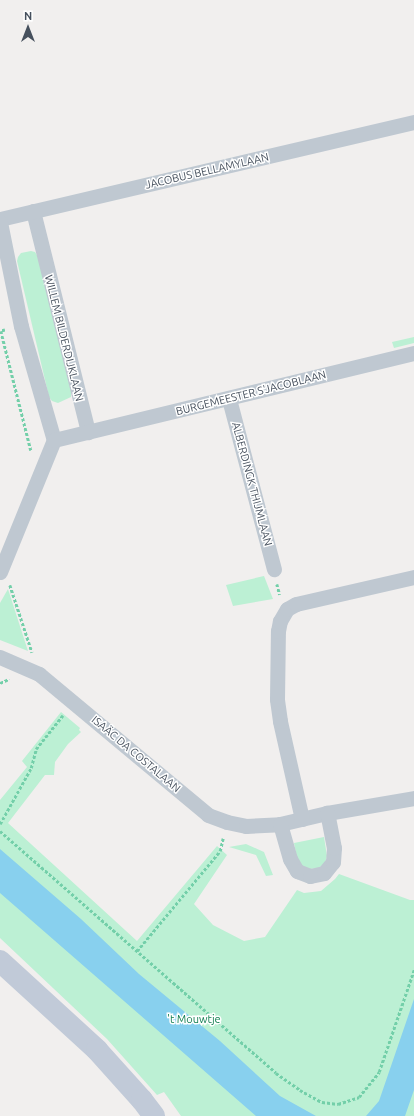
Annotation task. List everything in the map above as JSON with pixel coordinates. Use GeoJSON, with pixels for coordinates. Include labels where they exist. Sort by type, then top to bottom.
{"type":"FeatureCollection","features":[{"type":"Feature","properties":{"kind":"street","name":"JACOBUS BELLAMYLAAN"},"geometry":{"type":"LineString","coordinates":[[0,220],[414,122]]}},
{"type":"Feature","properties":{"kind":"street","name":"WILLEM BILDERDIJKLAAN"},"geometry":{"type":"LineString","coordinates":[[33,211],[88,432]]}},
{"type":"Feature","properties":{"kind":"street"},"geometry":{"type":"LineString","coordinates":[[0,220],[21,326],[54,440],[2,568]]}},
{"type":"Feature","properties":{"kind":"street","name":"BURGEMEESTER S'JACOBLAAN"},"geometry":{"type":"LineString","coordinates":[[88,432],[414,353]]}},
{"type":"Feature","properties":{"kind":"street","name":"ALBERDINGK THIJMLAAN"},"geometry":{"type":"LineString","coordinates":[[229,399],[274,569]]}},
{"type":"Feature","properties":{"kind":"street"},"geometry":{"type":"LineString","coordinates":[[54,440],[88,432]]}},
{"type":"Feature","properties":{"kind":"street"},"geometry":{"type":"LineString","coordinates":[[302,819],[280,721],[277,699],[278,631],[280,621],[287,609],[296,604],[414,577]]}},
{"type":"Feature","properties":{"kind":"street","name":"ISAÄC DA COSTALAAN"},"geometry":{"type":"LineString","coordinates":[[0,657],[39,674],[208,814],[227,822],[246,826],[280,824],[327,813],[414,798]]}},
{"type":"Feature","properties":{"kind":"street"},"geometry":{"type":"LineString","coordinates":[[280,824],[290,858],[297,871],[310,876],[324,873],[333,862],[334,848],[327,813]]}},
{"type":"Feature","properties":{"kind":"street"},"geometry":{"type":"LineString","coordinates":[[0,962],[97,1050],[154,1116]]}},
{"type":"Feature","properties":{"kind":"path"},"geometry":{"type":"LineString","coordinates":[[1,331],[21,326]]}},
{"type":"Feature","properties":{"kind":"path"},"geometry":{"type":"LineString","coordinates":[[0,327],[38,479]]}},
{"type":"Feature","properties":{"kind":"path"},"geometry":{"type":"LineString","coordinates":[[2,568],[39,674]]}},
{"type":"Feature","properties":{"kind":"path"},"geometry":{"type":"LineString","coordinates":[[0,824],[31,768],[36,749],[73,702]]}},
{"type":"Feature","properties":{"kind":"path"},"geometry":{"type":"LineString","coordinates":[[0,831],[276,1073],[300,1090],[322,1102],[338,1104],[359,1097],[379,1072],[414,970]]}},
{"type":"Feature","properties":{"kind":"path"},"geometry":{"type":"LineString","coordinates":[[137,951],[220,851]]}},
{"type":"Feature","properties":{"kind":"green space"},"geometry":{"type":"Polygon","coordinates":[[[31,251],[35,252],[38,257],[71,391],[71,397],[58,403],[52,401],[49,397],[17,261],[21,253],[31,251]]]}},
{"type":"Feature","properties":{"kind":"green space"},"geometry":{"type":"Polygon","coordinates":[[[414,337],[414,343],[394,348],[392,342],[414,337]]]}},
{"type":"Feature","properties":{"kind":"green space"},"geometry":{"type":"Polygon","coordinates":[[[264,576],[273,599],[233,606],[226,585],[264,576]]]}},
{"type":"Feature","properties":{"kind":"green space"},"geometry":{"type":"Polygon","coordinates":[[[8,589],[28,651],[0,640],[0,603],[8,589]]]}},
{"type":"Feature","properties":{"kind":"green space","name":"'t Mouwtje"},"geometry":{"type":"Polygon","coordinates":[[[61,712],[80,728],[79,730],[81,732],[68,744],[55,762],[54,775],[45,775],[8,823],[137,941],[217,846],[227,855],[194,904],[213,925],[244,941],[265,937],[297,890],[304,893],[321,891],[339,874],[410,900],[414,900],[414,1116],[181,1116],[164,1092],[157,1095],[107,1039],[0,938],[0,800],[27,767],[22,761],[61,712]]]}},
{"type":"Feature","properties":{"kind":"green space"},"geometry":{"type":"Polygon","coordinates":[[[324,837],[327,856],[325,863],[319,868],[310,869],[302,866],[297,858],[294,843],[324,837]]]}},
{"type":"Feature","properties":{"kind":"green space"},"geometry":{"type":"Polygon","coordinates":[[[246,844],[264,852],[273,875],[266,876],[256,855],[229,847],[246,844]]]}},
{"type":"Feature","properties":{"kind":"water"},"geometry":{"type":"Polygon","coordinates":[[[0,849],[81,919],[139,974],[220,1041],[280,1096],[316,1116],[256,1116],[0,893],[0,849]]]}},
{"type":"Feature","properties":{"kind":"water"},"geometry":{"type":"Polygon","coordinates":[[[414,999],[414,1090],[405,1116],[366,1116],[379,1101],[414,999]]]}}]}
